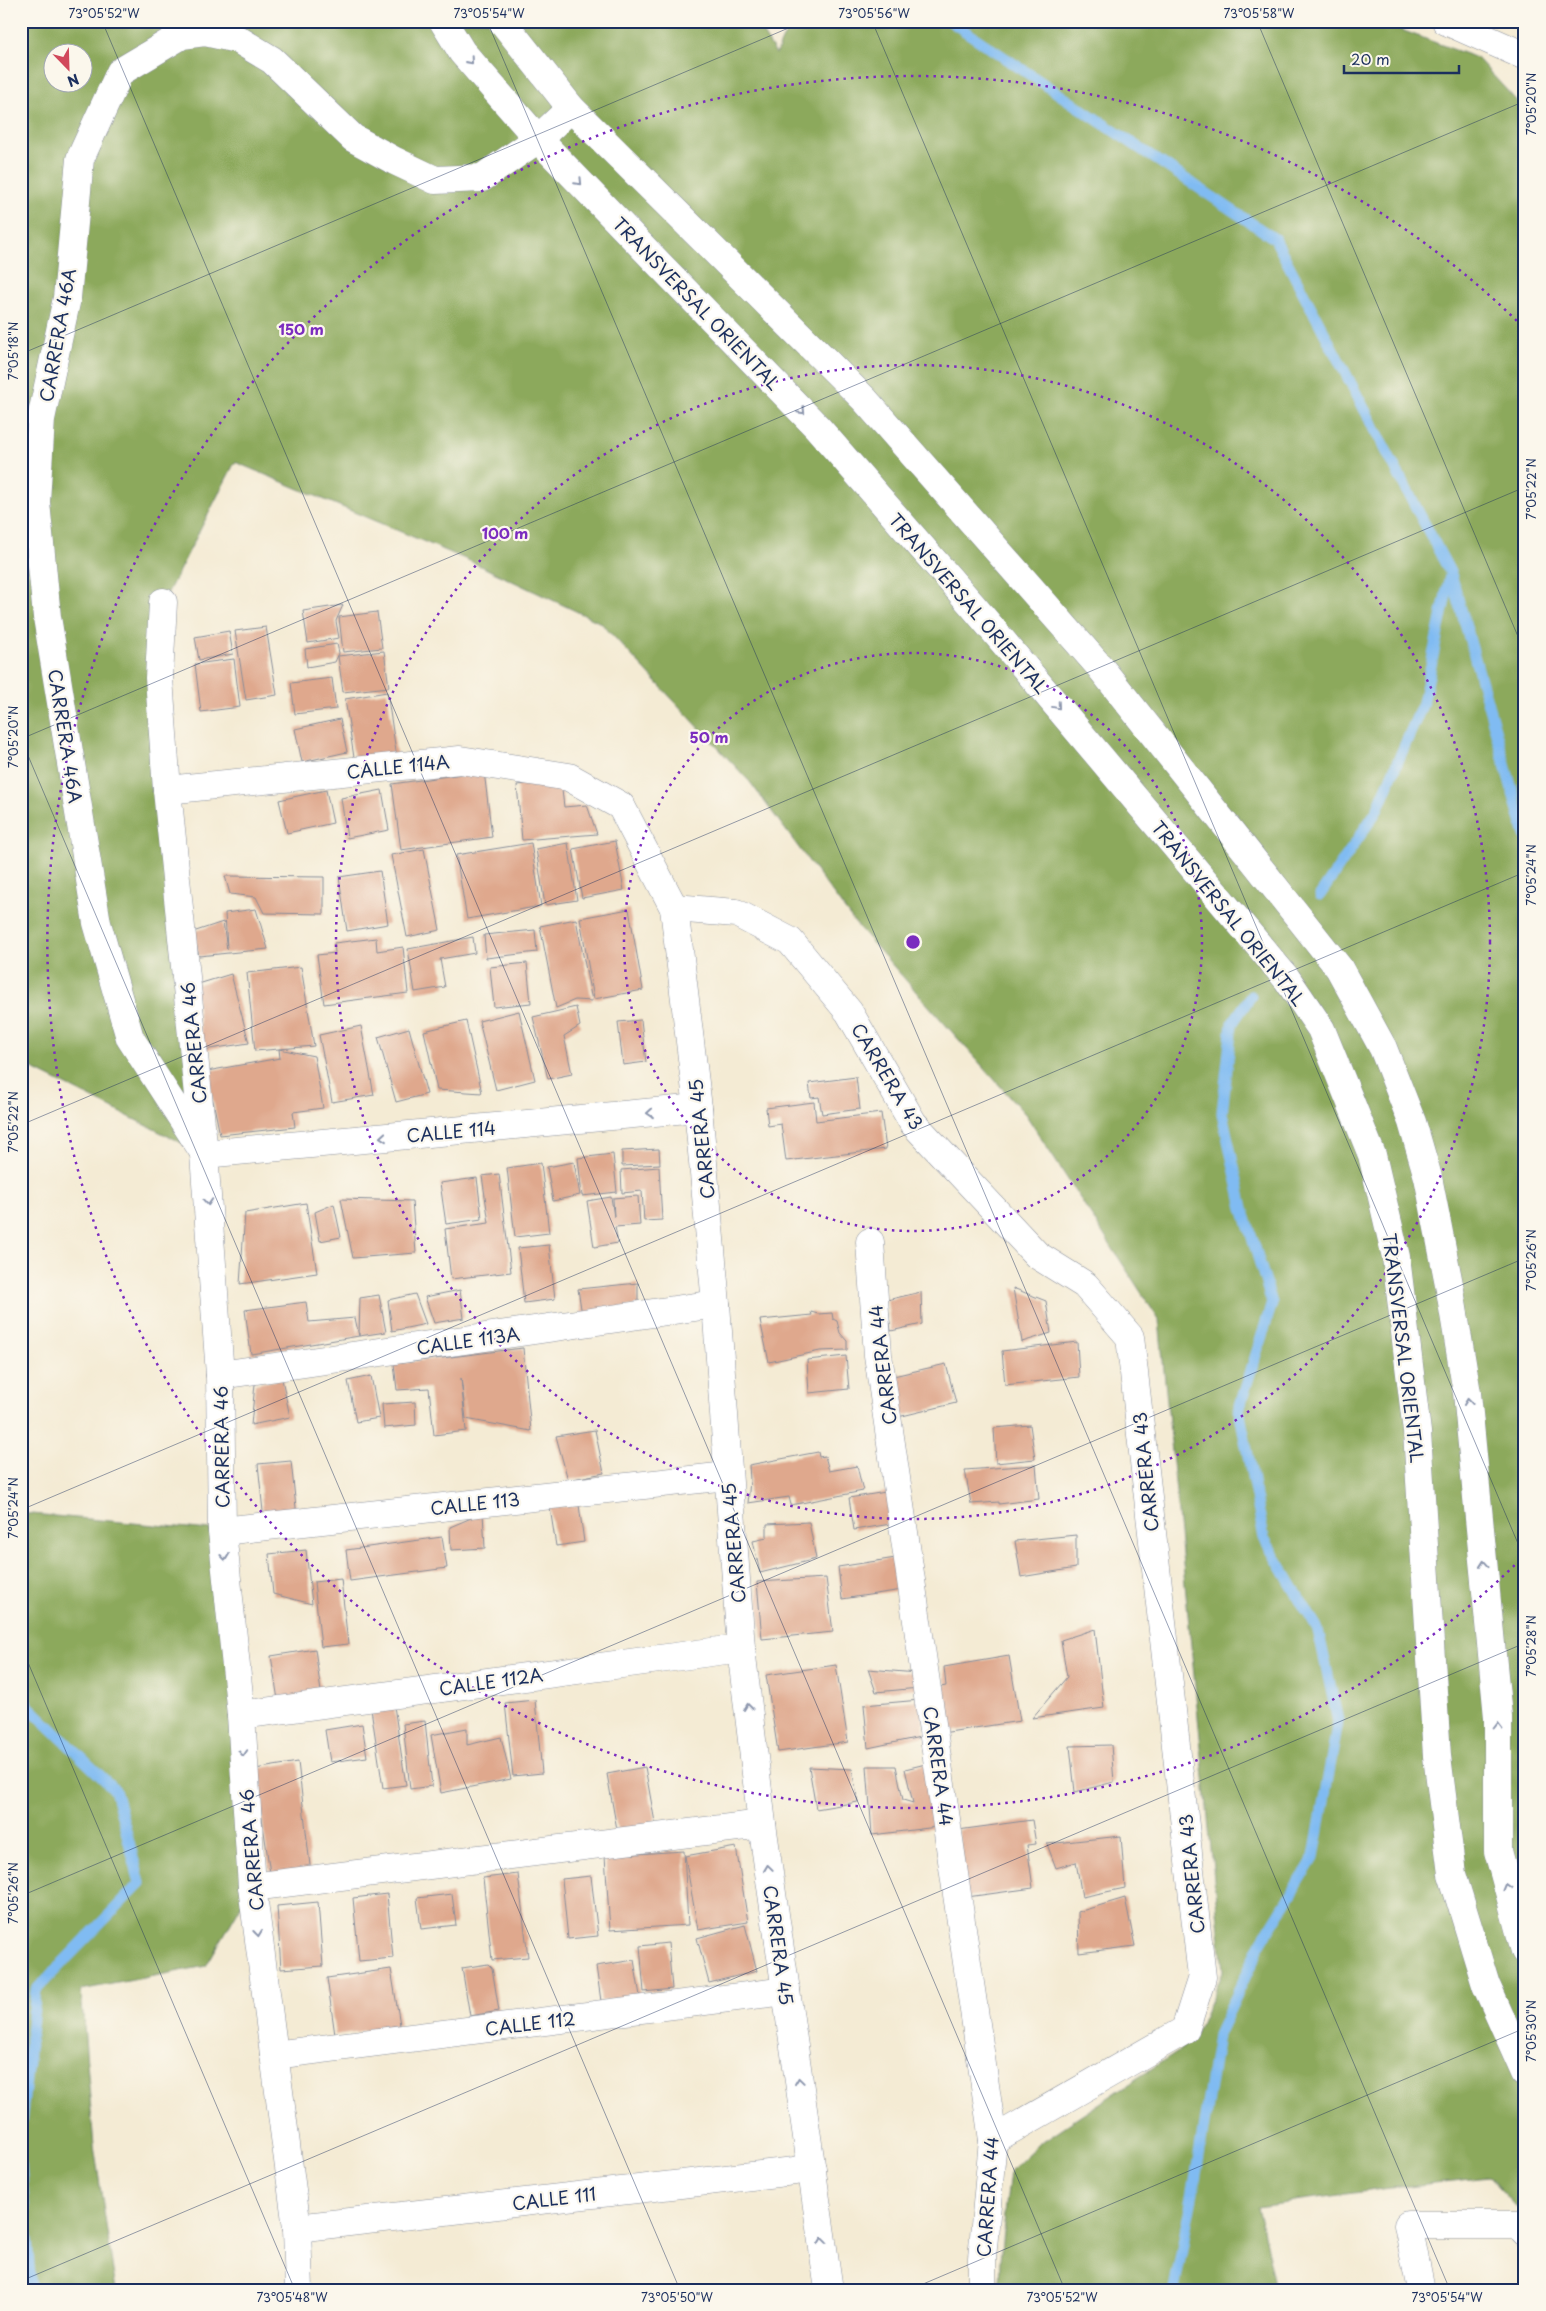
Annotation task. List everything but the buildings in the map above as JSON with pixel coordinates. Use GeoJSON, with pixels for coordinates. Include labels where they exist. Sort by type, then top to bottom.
{"type":"FeatureCollection","features":[{"type":"Feature","properties":{"kind":"street","name":"TRANSVERSAL ORIENTAL"},"geometry":{"type":"LineString","coordinates":[[443,21],[462,52],[538,139],[818,427],[973,606],[1287,979],[1321,1029],[1372,1155],[1396,1257],[1418,1432],[1437,1756],[1452,1874],[1486,1985],[1525,2072]]}},
{"type":"Feature","properties":{"kind":"street"},"geometry":{"type":"LineString","coordinates":[[502,21],[571,108],[865,400],[1100,668],[1339,968],[1383,1048],[1412,1122],[1428,1177],[1449,1284],[1467,1393],[1498,1717],[1498,1851],[1525,1951]]}},
{"type":"Feature","properties":{"kind":"street"},"geometry":{"type":"LineString","coordinates":[[1446,21],[1525,56]]}},
{"type":"Feature","properties":{"kind":"street","name":"CARRERA 46A"},"geometry":{"type":"LineString","coordinates":[[204,1154],[130,1038],[127,1028],[97,923],[47,618],[36,502],[41,419],[67,298],[80,159],[120,72],[182,35],[205,32],[237,39],[272,60],[353,138],[434,180],[482,178],[538,139],[571,108]]}},
{"type":"Feature","properties":{"kind":"street","name":"CARRERA 46"},"geometry":{"type":"LineString","coordinates":[[163,602],[159,678],[167,790],[204,1154],[220,1375],[222,1530],[241,1715],[252,1888],[297,2228],[299,2290]]}},
{"type":"Feature","properties":{"kind":"street","name":"CALLE 114A"},"geometry":{"type":"LineString","coordinates":[[167,790],[460,760],[569,777],[621,806]]}},
{"type":"Feature","properties":{"kind":"street","name":"CARRERA 45"},"geometry":{"type":"LineString","coordinates":[[621,806],[674,908],[698,1108],[716,1304],[741,1648],[762,1824],[829,2290]]}},
{"type":"Feature","properties":{"kind":"street","name":"CARRERA 43"},"geometry":{"type":"LineString","coordinates":[[674,908],[736,913],[790,941],[849,1012],[913,1123],[1037,1255],[1085,1285],[1130,1337],[1202,1977],[1185,2030],[993,2140]]}},
{"type":"Feature","properties":{"kind":"street","name":"CALLE 114"},"geometry":{"type":"LineString","coordinates":[[204,1154],[698,1108]]}},
{"type":"Feature","properties":{"kind":"street","name":"CARRERA 44"},"geometry":{"type":"LineString","coordinates":[[870,1242],[878,1354],[993,2140],[982,2258],[982,2290]]}},
{"type":"Feature","properties":{"kind":"street","name":"CALLE 113A"},"geometry":{"type":"LineString","coordinates":[[220,1375],[716,1304]]}},
{"type":"Feature","properties":{"kind":"street","name":"CALLE 113"},"geometry":{"type":"LineString","coordinates":[[222,1530],[728,1476]]}},
{"type":"Feature","properties":{"kind":"street","name":"CALLE 112A"},"geometry":{"type":"LineString","coordinates":[[241,1715],[741,1648]]}},
{"type":"Feature","properties":{"kind":"street"},"geometry":{"type":"LineString","coordinates":[[252,1888],[762,1824]]}},
{"type":"Feature","properties":{"kind":"street","name":"CALLE 112"},"geometry":{"type":"LineString","coordinates":[[274,2054],[786,1991]]}},
{"type":"Feature","properties":{"kind":"street","name":"CALLE 111"},"geometry":{"type":"LineString","coordinates":[[297,2228],[812,2169]]}},
{"type":"Feature","properties":{"kind":"street"},"geometry":{"type":"LineString","coordinates":[[1421,2290],[1408,2226],[1519,2225],[1525,2232]]}},
{"type":"Feature","properties":{"kind":"green space"},"geometry":{"type":"Polygon","coordinates":[[[21,21],[755,21],[776,54],[791,21],[1377,21],[1477,58],[1525,110],[1525,2216],[1489,2177],[1258,2206],[1276,2290],[999,2290],[1000,2259],[1010,2171],[1037,2145],[1193,2041],[1223,1971],[1159,1320],[1026,1115],[854,922],[750,782],[601,623],[470,561],[235,462],[163,602],[204,1154],[21,1063],[21,21]]]}},
{"type":"Feature","properties":{"kind":"green space"},"geometry":{"type":"Polygon","coordinates":[[[21,1513],[222,1531],[252,1887],[206,1966],[81,1990],[94,2146],[116,2290],[21,2290],[21,1513]]]}},
{"type":"Feature","properties":{"kind":"waterway"},"geometry":{"type":"LineString","coordinates":[[950,21],[1275,239],[1451,574],[1525,835]]}},
{"type":"Feature","properties":{"kind":"waterway"},"geometry":{"type":"LineString","coordinates":[[1320,895],[1376,812],[1423,703],[1450,576]]}},
{"type":"Feature","properties":{"kind":"waterway"},"geometry":{"type":"LineString","coordinates":[[1174,2290],[1195,2181],[1218,2035],[1261,1943],[1314,1857],[1338,1721],[1318,1630],[1264,1538],[1239,1409],[1272,1303],[1243,1208],[1222,1113],[1232,1024],[1251,996]]}},
{"type":"Feature","properties":{"kind":"waterway"},"geometry":{"type":"LineString","coordinates":[[21,1699],[115,1790],[140,1883],[36,1990],[21,2123]]}},
{"type":"Feature","properties":{"kind":"waterway"},"geometry":{"type":"LineString","coordinates":[[21,2165],[31,2290]]}}]}
